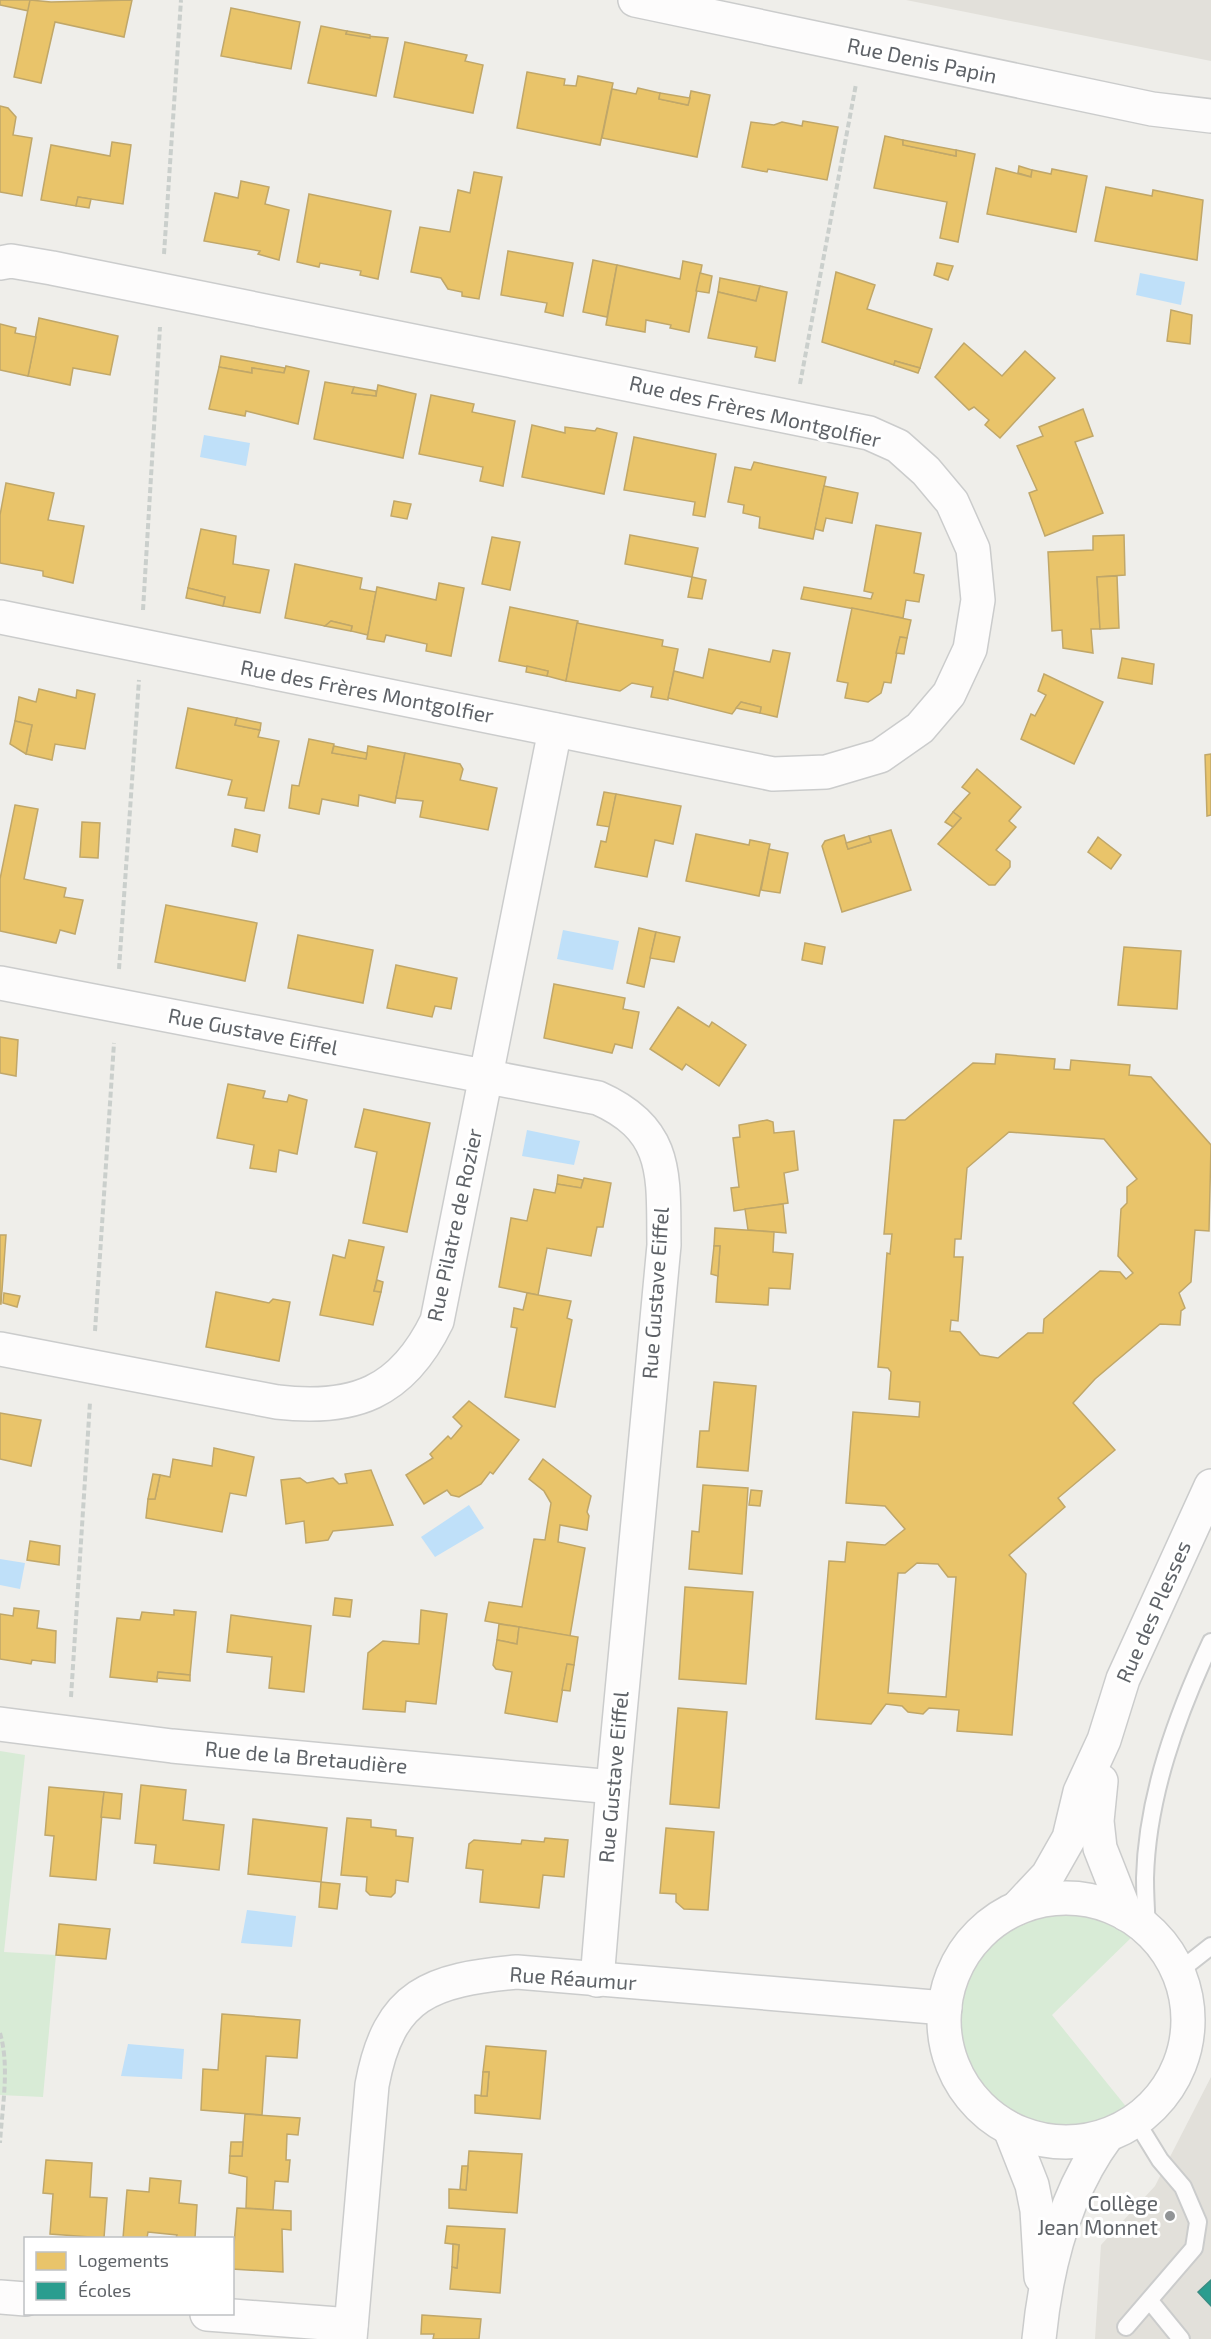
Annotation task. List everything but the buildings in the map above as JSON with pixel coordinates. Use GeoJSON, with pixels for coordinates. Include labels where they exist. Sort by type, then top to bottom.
{"type":"FeatureCollection","features":[{"type":"Feature","properties":{"kind":"street","name":"Rue Denis Papin"},"geometry":{"type":"LineString","coordinates":[[635,0],[1152,109],[1211,116]]}},
{"type":"Feature","properties":{"kind":"street","name":"Rue des Frères Montgolfier"},"geometry":{"type":"LineString","coordinates":[[0,262],[32,264],[869,433],[898,446],[926,471],[952,502],[973,549],[978,600],[970,649],[949,694],[920,728],[880,756],[826,772],[773,774],[0,617]]}},
{"type":"Feature","properties":{"kind":"street","name":"Rue Pilatre de Rozier"},"geometry":{"type":"LineString","coordinates":[[0,1348],[277,1402],[309,1406],[370,1395],[401,1375],[424,1349],[437,1321],[555,730]]}},
{"type":"Feature","properties":{"kind":"street","name":"Rue Gustave Eiffel"},"geometry":{"type":"LineString","coordinates":[[0,983],[598,1098],[621,1108],[646,1131],[653,1141],[660,1162],[664,1245],[612,1787],[597,1980]]}},
{"type":"Feature","properties":{"kind":"street","name":"Rue des Plesses"},"geometry":{"type":"LineString","coordinates":[[1017,1908],[1061,1857],[1075,1819],[1080,1792],[1104,1740],[1137,1645],[1211,1486]]}},
{"type":"Feature","properties":{"kind":"street","name":"Rue de la Bretaudière"},"geometry":{"type":"LineString","coordinates":[[0,1724],[172,1746],[612,1787]]}},
{"type":"Feature","properties":{"kind":"street","name":"Rue des Plesses"},"geometry":{"type":"LineString","coordinates":[[1104,1740],[1097,1821],[1100,1848],[1136,1921]]}},
{"type":"Feature","properties":{"kind":"street"},"geometry":{"type":"LineString","coordinates":[[1053,1898],[1072,1898],[1109,1905],[1136,1921],[1165,1948],[1178,1972],[1186,1999],[1188,2026],[1183,2054],[1172,2079],[1156,2102],[1136,2121],[1107,2136],[1068,2143],[1028,2137],[1010,2129],[986,2113],[966,2091],[957,2074],[945,2037],[945,2008],[956,1966],[981,1931],[1017,1908],[1053,1898]]}},
{"type":"Feature","properties":{"kind":"street","name":"Rue Réaumur"},"geometry":{"type":"LineString","coordinates":[[351,2332],[372,2085],[377,2059],[388,2031],[400,2013],[419,1994],[444,1983],[476,1976],[517,1972],[945,2008]]}},
{"type":"Feature","properties":{"kind":"street"},"geometry":{"type":"LineString","coordinates":[[1010,2129],[1032,2185],[1037,2210],[1043,2296]]}},
{"type":"Feature","properties":{"kind":"street"},"geometry":{"type":"LineString","coordinates":[[1039,2339],[1043,2296],[1065,2211],[1088,2163],[1107,2136]]}},
{"type":"Feature","properties":{"kind":"street"},"geometry":{"type":"LineString","coordinates":[[0,2297],[24,2299]]}},
{"type":"Feature","properties":{"kind":"street"},"geometry":{"type":"LineString","coordinates":[[222,2315],[351,2332]]}},
{"type":"Feature","properties":{"kind":"lane"},"geometry":{"type":"LineString","coordinates":[[1136,1921],[1158,1787],[1191,1686],[1211,1642]]}},
{"type":"Feature","properties":{"kind":"lane"},"geometry":{"type":"LineString","coordinates":[[1178,1972],[1211,1946]]}},
{"type":"Feature","properties":{"kind":"lane"},"geometry":{"type":"LineString","coordinates":[[1126,2327],[1194,2248],[1198,2222],[1183,2187],[1160,2160],[1136,2121]]}},
{"type":"Feature","properties":{"kind":"lane"},"geometry":{"type":"LineString","coordinates":[[1150,2301],[1180,2339]]}},
{"type":"Feature","properties":{"kind":"path"},"geometry":{"type":"LineString","coordinates":[[62,1702],[71,1700],[141,647],[181,0]]}},
{"type":"Feature","properties":{"kind":"path"},"geometry":{"type":"LineString","coordinates":[[794,417],[863,48]]}},
{"type":"Feature","properties":{"kind":"path"},"geometry":{"type":"LineString","coordinates":[[0,2032],[3,2044],[4,2086],[0,2143]]}},
{"type":"Feature","properties":{"kind":"shaded area"},"geometry":{"type":"Polygon","coordinates":[[[906,0],[1211,0],[1211,61],[906,0]]]}},
{"type":"Feature","properties":{"kind":"shaded area","name":"Collège Jean Monnet"},"geometry":{"type":"Polygon","coordinates":[[[1211,2077],[1211,2339],[1095,2339],[1101,2245],[1155,2186],[1211,2077]]]}},
{"type":"Feature","properties":{"kind":"green space"},"geometry":{"type":"Polygon","coordinates":[[[0,1751],[25,1755],[4,1952],[56,1955],[43,2097],[0,2095],[0,1751]]]}},
{"type":"Feature","properties":{"kind":"green space"},"geometry":{"type":"Polygon","coordinates":[[[1065,1910],[1101,1919],[1135,1934],[1052,2015],[1128,2109],[1093,2123],[1071,2127],[1036,2122],[1006,2108],[983,2086],[967,2059],[960,2029],[961,1997],[973,1967],[995,1939],[1021,1918],[1065,1910]]]}},
{"type":"Feature","properties":{"kind":"water"},"geometry":{"type":"Polygon","coordinates":[[[1140,273],[1185,282],[1181,305],[1136,295],[1140,273]]]}},
{"type":"Feature","properties":{"kind":"water"},"geometry":{"type":"Polygon","coordinates":[[[204,435],[250,443],[246,466],[200,457],[204,435]]]}},
{"type":"Feature","properties":{"kind":"water"},"geometry":{"type":"Polygon","coordinates":[[[563,930],[619,941],[613,970],[557,959],[563,930]]]}},
{"type":"Feature","properties":{"kind":"water"},"geometry":{"type":"Polygon","coordinates":[[[527,1130],[580,1141],[574,1165],[522,1156],[527,1130]]]}},
{"type":"Feature","properties":{"kind":"water"},"geometry":{"type":"Polygon","coordinates":[[[469,1505],[484,1528],[435,1557],[421,1537],[469,1505]]]}},
{"type":"Feature","properties":{"kind":"water"},"geometry":{"type":"Polygon","coordinates":[[[0,1559],[25,1563],[20,1589],[0,1585],[0,1559]]]}},
{"type":"Feature","properties":{"kind":"water"},"geometry":{"type":"Polygon","coordinates":[[[247,1910],[296,1916],[292,1947],[241,1943],[247,1910]]]}},
{"type":"Feature","properties":{"kind":"water"},"geometry":{"type":"Polygon","coordinates":[[[128,2044],[184,2049],[182,2079],[121,2076],[128,2044]]]}},
{"type":"Feature","properties":{"kind":"place","name":"Collège Jean Monnet"},"geometry":{"type":"Point","coordinates":[1170,2216]}}]}
